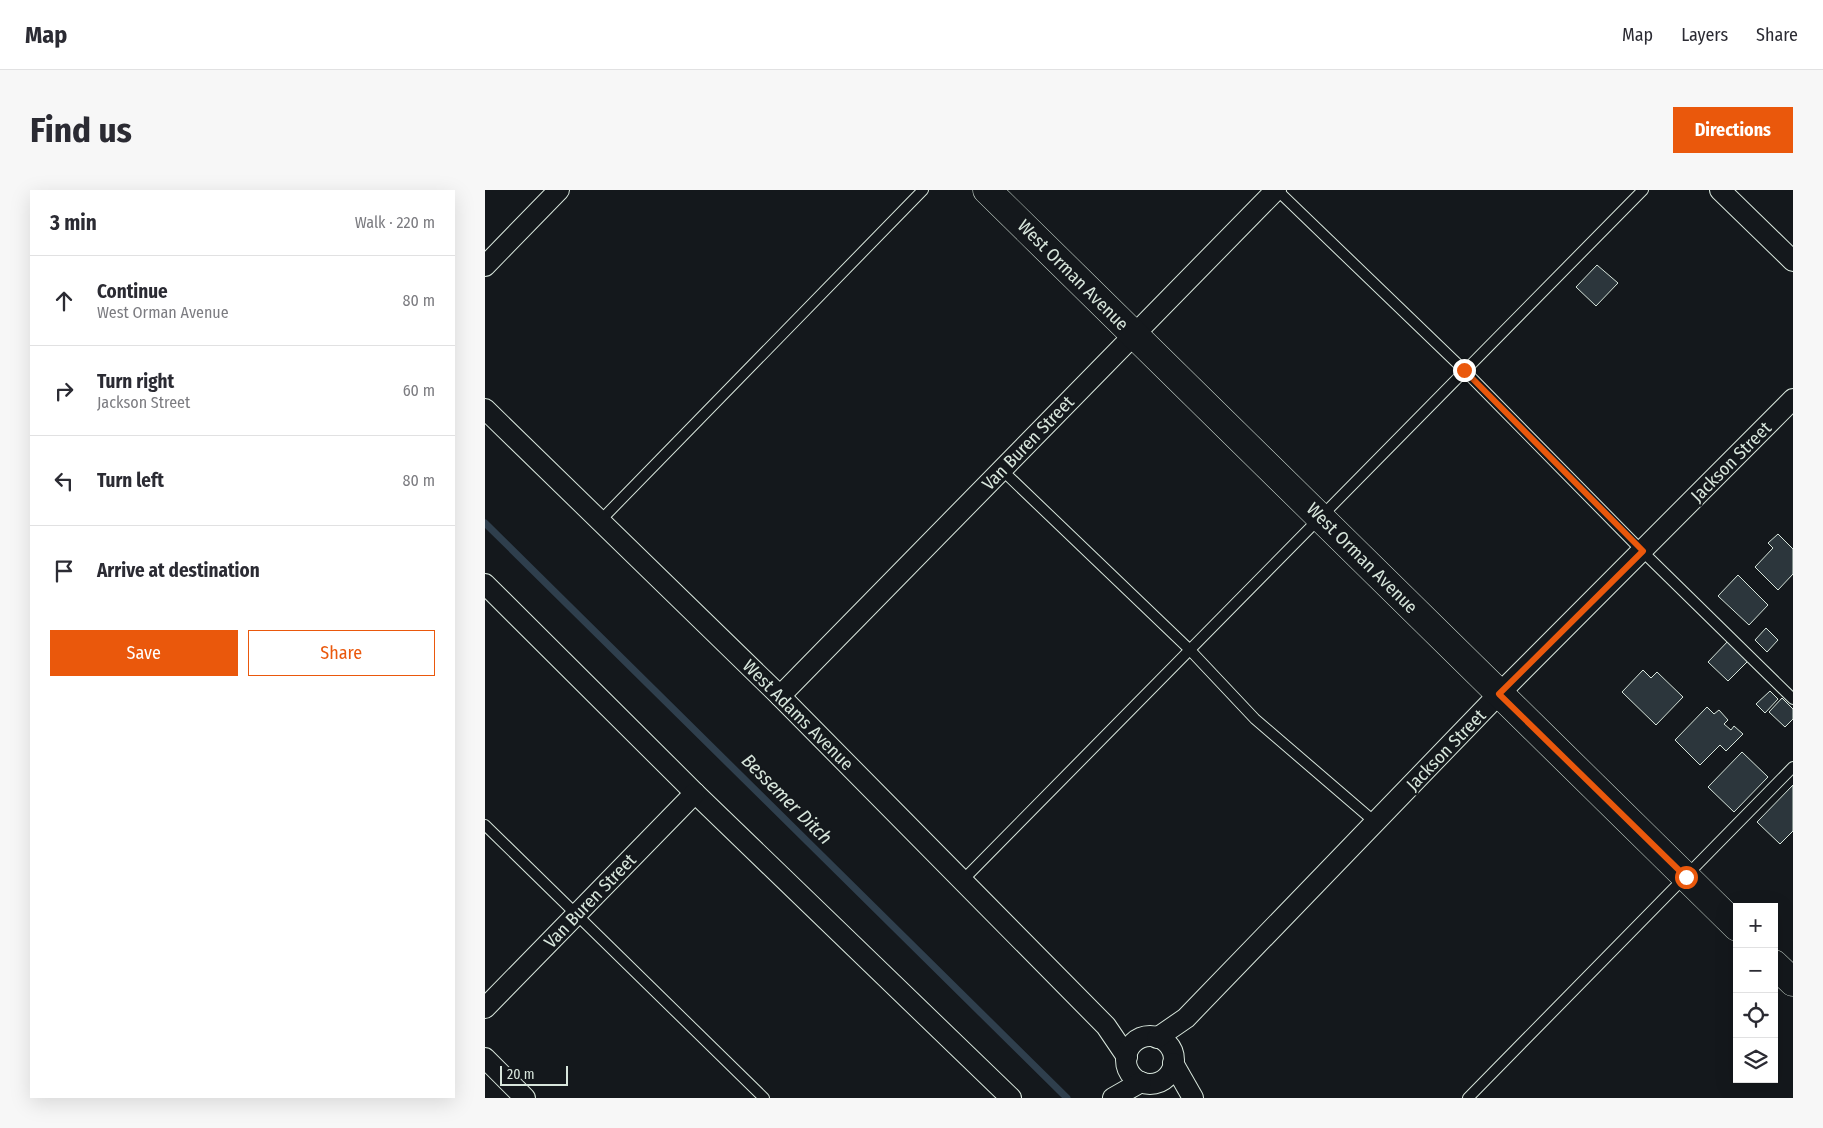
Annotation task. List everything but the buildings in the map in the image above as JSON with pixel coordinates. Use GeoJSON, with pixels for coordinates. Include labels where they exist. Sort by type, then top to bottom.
{"type":"FeatureCollection","features":[{"type":"Feature","properties":{"kind":"street"},"geometry":{"type":"LineString","coordinates":[[485,266],[559,190]]}},
{"type":"Feature","properties":{"kind":"street","name":"West Orman Avenue"},"geometry":{"type":"LineString","coordinates":[[987,190],[1733,923]]}},
{"type":"Feature","properties":{"kind":"street","name":"Van Buren Street"},"geometry":{"type":"LineString","coordinates":[[780,696],[1277,190]]}},
{"type":"Feature","properties":{"kind":"street"},"geometry":{"type":"LineString","coordinates":[[1719,190],[1793,261]]}},
{"type":"Feature","properties":{"kind":"street","name":"Jackson Street"},"geometry":{"type":"LineString","coordinates":[[1160,1048],[1186,1018],[1499,694],[1793,399]]}},
{"type":"Feature","properties":{"kind":"street","name":"West Adams Avenue"},"geometry":{"type":"LineString","coordinates":[[485,409],[780,696],[1107,1026],[1139,1073]]}},
{"type":"Feature","properties":{"kind":"street"},"geometry":{"type":"LineString","coordinates":[[485,584],[695,793],[1011,1098]]}},
{"type":"Feature","properties":{"kind":"street","name":"Van Buren Street"},"geometry":{"type":"LineString","coordinates":[[485,1008],[695,793]]}},
{"type":"Feature","properties":{"kind":"street"},"geometry":{"type":"LineString","coordinates":[[1778,968],[1793,982]]}},
{"type":"Feature","properties":{"kind":"street","name":"West Adams Avenue"},"geometry":{"type":"LineString","coordinates":[[1107,1026],[1160,1048]]}},
{"type":"Feature","properties":{"kind":"street"},"geometry":{"type":"LineString","coordinates":[[1160,1048],[1131,1045],[1139,1073],[1193,1098]]}},
{"type":"Feature","properties":{"kind":"street"},"geometry":{"type":"LineString","coordinates":[[1114,1097],[1139,1073],[1168,1076],[1173,1068],[1160,1048]]}},
{"type":"Feature","properties":{"kind":"street"},"geometry":{"type":"LineString","coordinates":[[1160,1048],[1193,1098]]}},
{"type":"Feature","properties":{"kind":"street"},"geometry":{"type":"LineString","coordinates":[[485,1058],[525,1098]]}},
{"type":"Feature","properties":{"kind":"lane"},"geometry":{"type":"LineString","coordinates":[[600,521],[923,190]]}},
{"type":"Feature","properties":{"kind":"lane"},"geometry":{"type":"LineString","coordinates":[[1277,190],[1464,370],[1793,699]]}},
{"type":"Feature","properties":{"kind":"lane"},"geometry":{"type":"LineString","coordinates":[[962,881],[1643,190]]}},
{"type":"Feature","properties":{"kind":"lane"},"geometry":{"type":"LineString","coordinates":[[1002,470],[1189,649],[1255,719],[1376,823]]}},
{"type":"Feature","properties":{"kind":"lane"},"geometry":{"type":"LineString","coordinates":[[1468,1098],[1793,767]]}},
{"type":"Feature","properties":{"kind":"lane"},"geometry":{"type":"LineString","coordinates":[[485,825],[764,1098]]}},
{"type":"Feature","properties":{"kind":"waterway","name":"Bessemer Ditch"},"geometry":{"type":"LineString","coordinates":[[485,523],[1067,1098]]}},
{"type":"Feature","properties":{"kind":"route"},"geometry":{"type":"LineString","coordinates":[[1464,370],[1643,551],[1499,694],[1686,877]]}}]}
